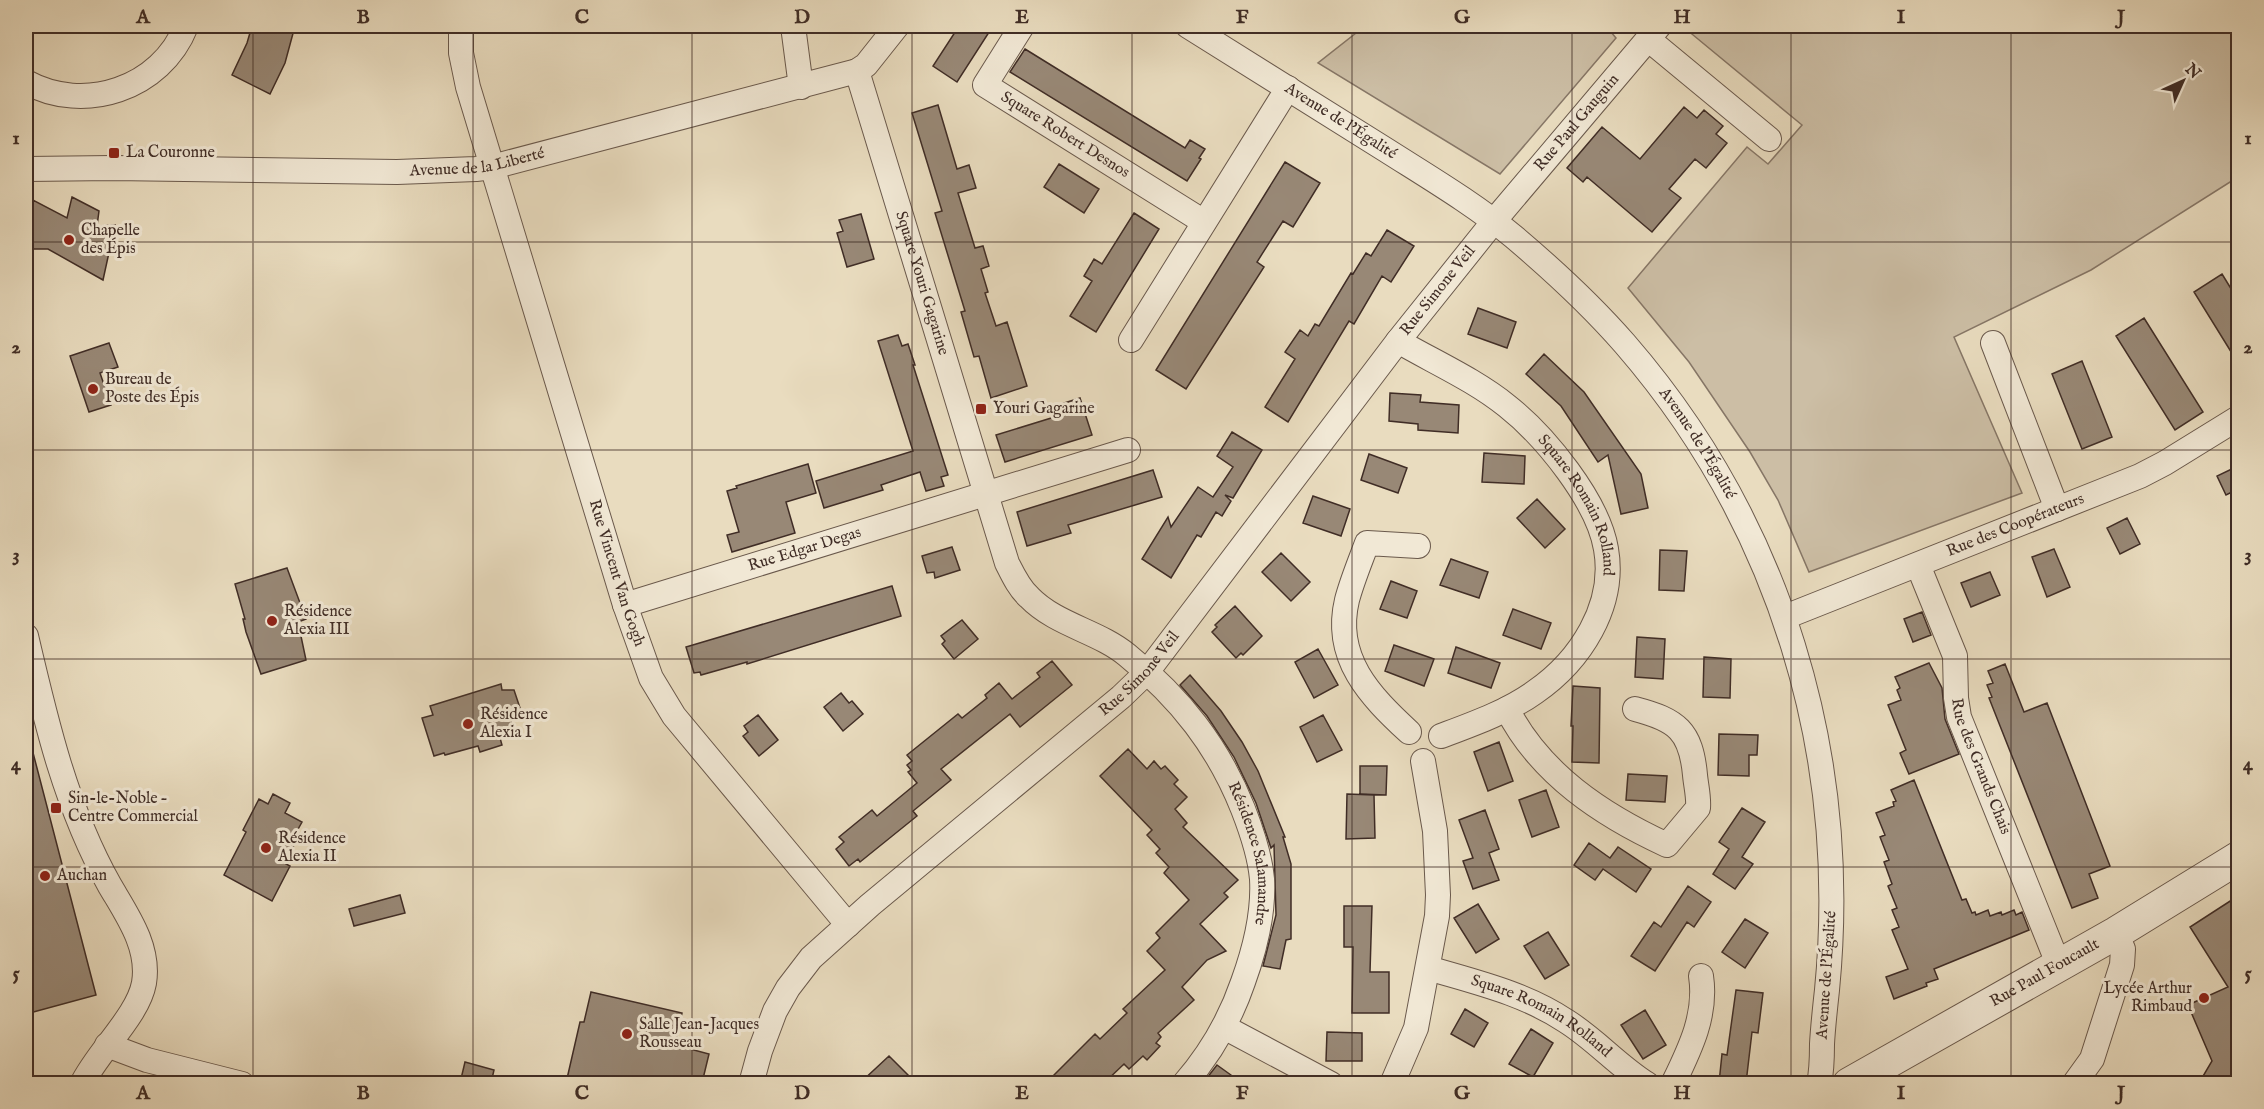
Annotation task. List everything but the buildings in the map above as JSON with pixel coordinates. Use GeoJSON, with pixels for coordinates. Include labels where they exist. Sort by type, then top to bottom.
{"type":"FeatureCollection","features":[{"type":"Feature","properties":{"kind":"street"},"geometry":{"type":"LineString","coordinates":[[26,82],[45,91],[70,96],[96,96],[121,89],[143,78],[162,62],[178,42],[186,26]]}},
{"type":"Feature","properties":{"kind":"street","name":"Rue Vincent Van Gogh"},"geometry":{"type":"LineString","coordinates":[[461,26],[461,53],[466,78],[625,605],[651,678],[666,704],[848,925]]}},
{"type":"Feature","properties":{"kind":"street"},"geometry":{"type":"LineString","coordinates":[[793,26],[801,87]]}},
{"type":"Feature","properties":{"kind":"street"},"geometry":{"type":"LineString","coordinates":[[857,72],[866,65],[897,26]]}},
{"type":"Feature","properties":{"kind":"street","name":"Square Robert Desnos"},"geometry":{"type":"LineString","coordinates":[[1022,26],[985,85],[1204,222]]}},
{"type":"Feature","properties":{"kind":"street","name":"Avenue de l'Égalité"},"geometry":{"type":"LineString","coordinates":[[1188,26],[1494,221],[1579,295],[1625,344],[1666,396],[1732,498],[1758,551],[1785,617],[1809,706],[1823,780],[1830,837],[1832,943],[1819,1083]]}},
{"type":"Feature","properties":{"kind":"street"},"geometry":{"type":"LineString","coordinates":[[1654,32],[1769,139]]}},
{"type":"Feature","properties":{"kind":"street","name":"Rue Paul Gauguin"},"geometry":{"type":"LineString","coordinates":[[1494,221],[1654,32]]}},
{"type":"Feature","properties":{"kind":"street","name":"Avenue de la Liberté"},"geometry":{"type":"LineString","coordinates":[[26,169],[406,172],[492,167],[857,72]]}},
{"type":"Feature","properties":{"kind":"street","name":"Square Youri Gagarine"},"geometry":{"type":"LineString","coordinates":[[857,72],[1007,563],[1030,598],[1049,612],[1116,646],[1147,672]]}},
{"type":"Feature","properties":{"kind":"street"},"geometry":{"type":"LineString","coordinates":[[1131,340],[1288,88]]}},
{"type":"Feature","properties":{"kind":"street","name":"Rue Simone Veil"},"geometry":{"type":"LineString","coordinates":[[751,1083],[764,1039],[781,1000],[803,968],[848,925],[1121,697],[1147,672],[1398,341],[1494,221]]}},
{"type":"Feature","properties":{"kind":"street","name":"Square Romain Rolland"},"geometry":{"type":"LineString","coordinates":[[1398,341],[1488,393],[1519,416],[1551,449],[1569,472],[1587,502],[1603,536],[1606,548],[1607,581],[1601,606],[1577,653],[1537,691],[1507,709],[1441,736]]}},
{"type":"Feature","properties":{"kind":"street"},"geometry":{"type":"LineString","coordinates":[[1993,343],[2057,509]]}},
{"type":"Feature","properties":{"kind":"street","name":"Rue des Coopérateurs"},"geometry":{"type":"LineString","coordinates":[[1785,617],[2152,470],[2238,418]]}},
{"type":"Feature","properties":{"kind":"street"},"geometry":{"type":"LineString","coordinates":[[985,494],[1128,450]]}},
{"type":"Feature","properties":{"kind":"street","name":"Rue Edgar Degas"},"geometry":{"type":"LineString","coordinates":[[625,605],[985,494]]}},
{"type":"Feature","properties":{"kind":"street"},"geometry":{"type":"LineString","coordinates":[[1409,732],[1371,696],[1357,673],[1346,639],[1345,613],[1350,591],[1367,543],[1418,546]]}},
{"type":"Feature","properties":{"kind":"street","name":"Rue des Grands Chais"},"geometry":{"type":"LineString","coordinates":[[1918,565],[1955,656],[1959,717],[2059,966]]}},
{"type":"Feature","properties":{"kind":"street"},"geometry":{"type":"LineString","coordinates":[[26,636],[51,739],[70,801],[99,865],[133,925],[143,957],[145,974],[140,997],[82,1083]]}},
{"type":"Feature","properties":{"kind":"street","name":"Résidence Salamandre"},"geometry":{"type":"LineString","coordinates":[[1147,672],[1179,702],[1218,756],[1250,828],[1260,865],[1262,896],[1257,940],[1237,998],[1215,1044],[1184,1083]]}},
{"type":"Feature","properties":{"kind":"street"},"geometry":{"type":"LineString","coordinates":[[1507,709],[1529,744],[1572,788],[1614,818],[1666,844],[1698,808],[1692,750],[1677,726],[1662,717],[1635,709]]}},
{"type":"Feature","properties":{"kind":"street"},"geometry":{"type":"LineString","coordinates":[[1425,724],[1435,728],[1441,736],[1442,744],[1439,754],[1433,759],[1423,761],[1413,758],[1406,749],[1406,738],[1417,725],[1425,724]]}},
{"type":"Feature","properties":{"kind":"street"},"geometry":{"type":"LineString","coordinates":[[1392,1083],[1416,1028],[1428,968],[1438,895],[1435,831],[1423,761]]}},
{"type":"Feature","properties":{"kind":"street","name":"Rue Paul Foucault"},"geometry":{"type":"LineString","coordinates":[[1849,1083],[2059,966],[2238,858]]}},
{"type":"Feature","properties":{"kind":"street"},"geometry":{"type":"LineString","coordinates":[[2074,1083],[2092,1059],[2122,965],[2123,949],[2116,933]]}},
{"type":"Feature","properties":{"kind":"street","name":"Square Romain Rolland"},"geometry":{"type":"LineString","coordinates":[[1428,968],[1504,990],[1535,1003],[1576,1027],[1647,1083]]}},
{"type":"Feature","properties":{"kind":"street"},"geometry":{"type":"LineString","coordinates":[[1673,1083],[1689,1052],[1701,1012],[1703,989],[1701,976]]}},
{"type":"Feature","properties":{"kind":"street"},"geometry":{"type":"LineString","coordinates":[[1224,1027],[1331,1083]]}},
{"type":"Feature","properties":{"kind":"street"},"geometry":{"type":"LineString","coordinates":[[107,1045],[147,1060],[242,1083]]}},
{"type":"Feature","properties":{"kind":"shaded area"},"geometry":{"type":"Polygon","coordinates":[[[1365,26],[1606,26],[1616,38],[1500,174],[1318,63],[1365,26]]]}},
{"type":"Feature","properties":{"kind":"shaded area"},"geometry":{"type":"Polygon","coordinates":[[[1690,26],[2238,26],[2238,177],[2091,270],[1954,337],[2022,493],[1809,572],[1778,500],[1750,452],[1689,362],[1628,288],[1747,147],[1768,164],[1802,125],[1687,30],[1690,26]]]}},
{"type":"Feature","properties":{"kind":"place","name":"La Couronne"},"geometry":{"type":"Point","coordinates":[114,153]}},
{"type":"Feature","properties":{"kind":"place","name":"Chapelle des Épis"},"geometry":{"type":"Point","coordinates":[69,240]}},
{"type":"Feature","properties":{"kind":"place","name":"Bureau de Poste des Épis"},"geometry":{"type":"Point","coordinates":[93,389]}},
{"type":"Feature","properties":{"kind":"place","name":"Youri Gagarine"},"geometry":{"type":"Point","coordinates":[981,409]}},
{"type":"Feature","properties":{"kind":"place","name":"Résidence Alexia III"},"geometry":{"type":"Point","coordinates":[272,621]}},
{"type":"Feature","properties":{"kind":"place","name":"Résidence Alexia I"},"geometry":{"type":"Point","coordinates":[468,724]}},
{"type":"Feature","properties":{"kind":"place","name":"Sin-le-Noble – Centre Commercial"},"geometry":{"type":"Point","coordinates":[56,808]}},
{"type":"Feature","properties":{"kind":"place","name":"Résidence Alexia II"},"geometry":{"type":"Point","coordinates":[266,848]}},
{"type":"Feature","properties":{"kind":"place","name":"Auchan"},"geometry":{"type":"Point","coordinates":[45,876]}},
{"type":"Feature","properties":{"kind":"place","name":"Lycée Arthur Rimbaud"},"geometry":{"type":"Point","coordinates":[2204,998]}},
{"type":"Feature","properties":{"kind":"place","name":"Salle Jean-Jacques Rousseau"},"geometry":{"type":"Point","coordinates":[627,1034]}}]}
